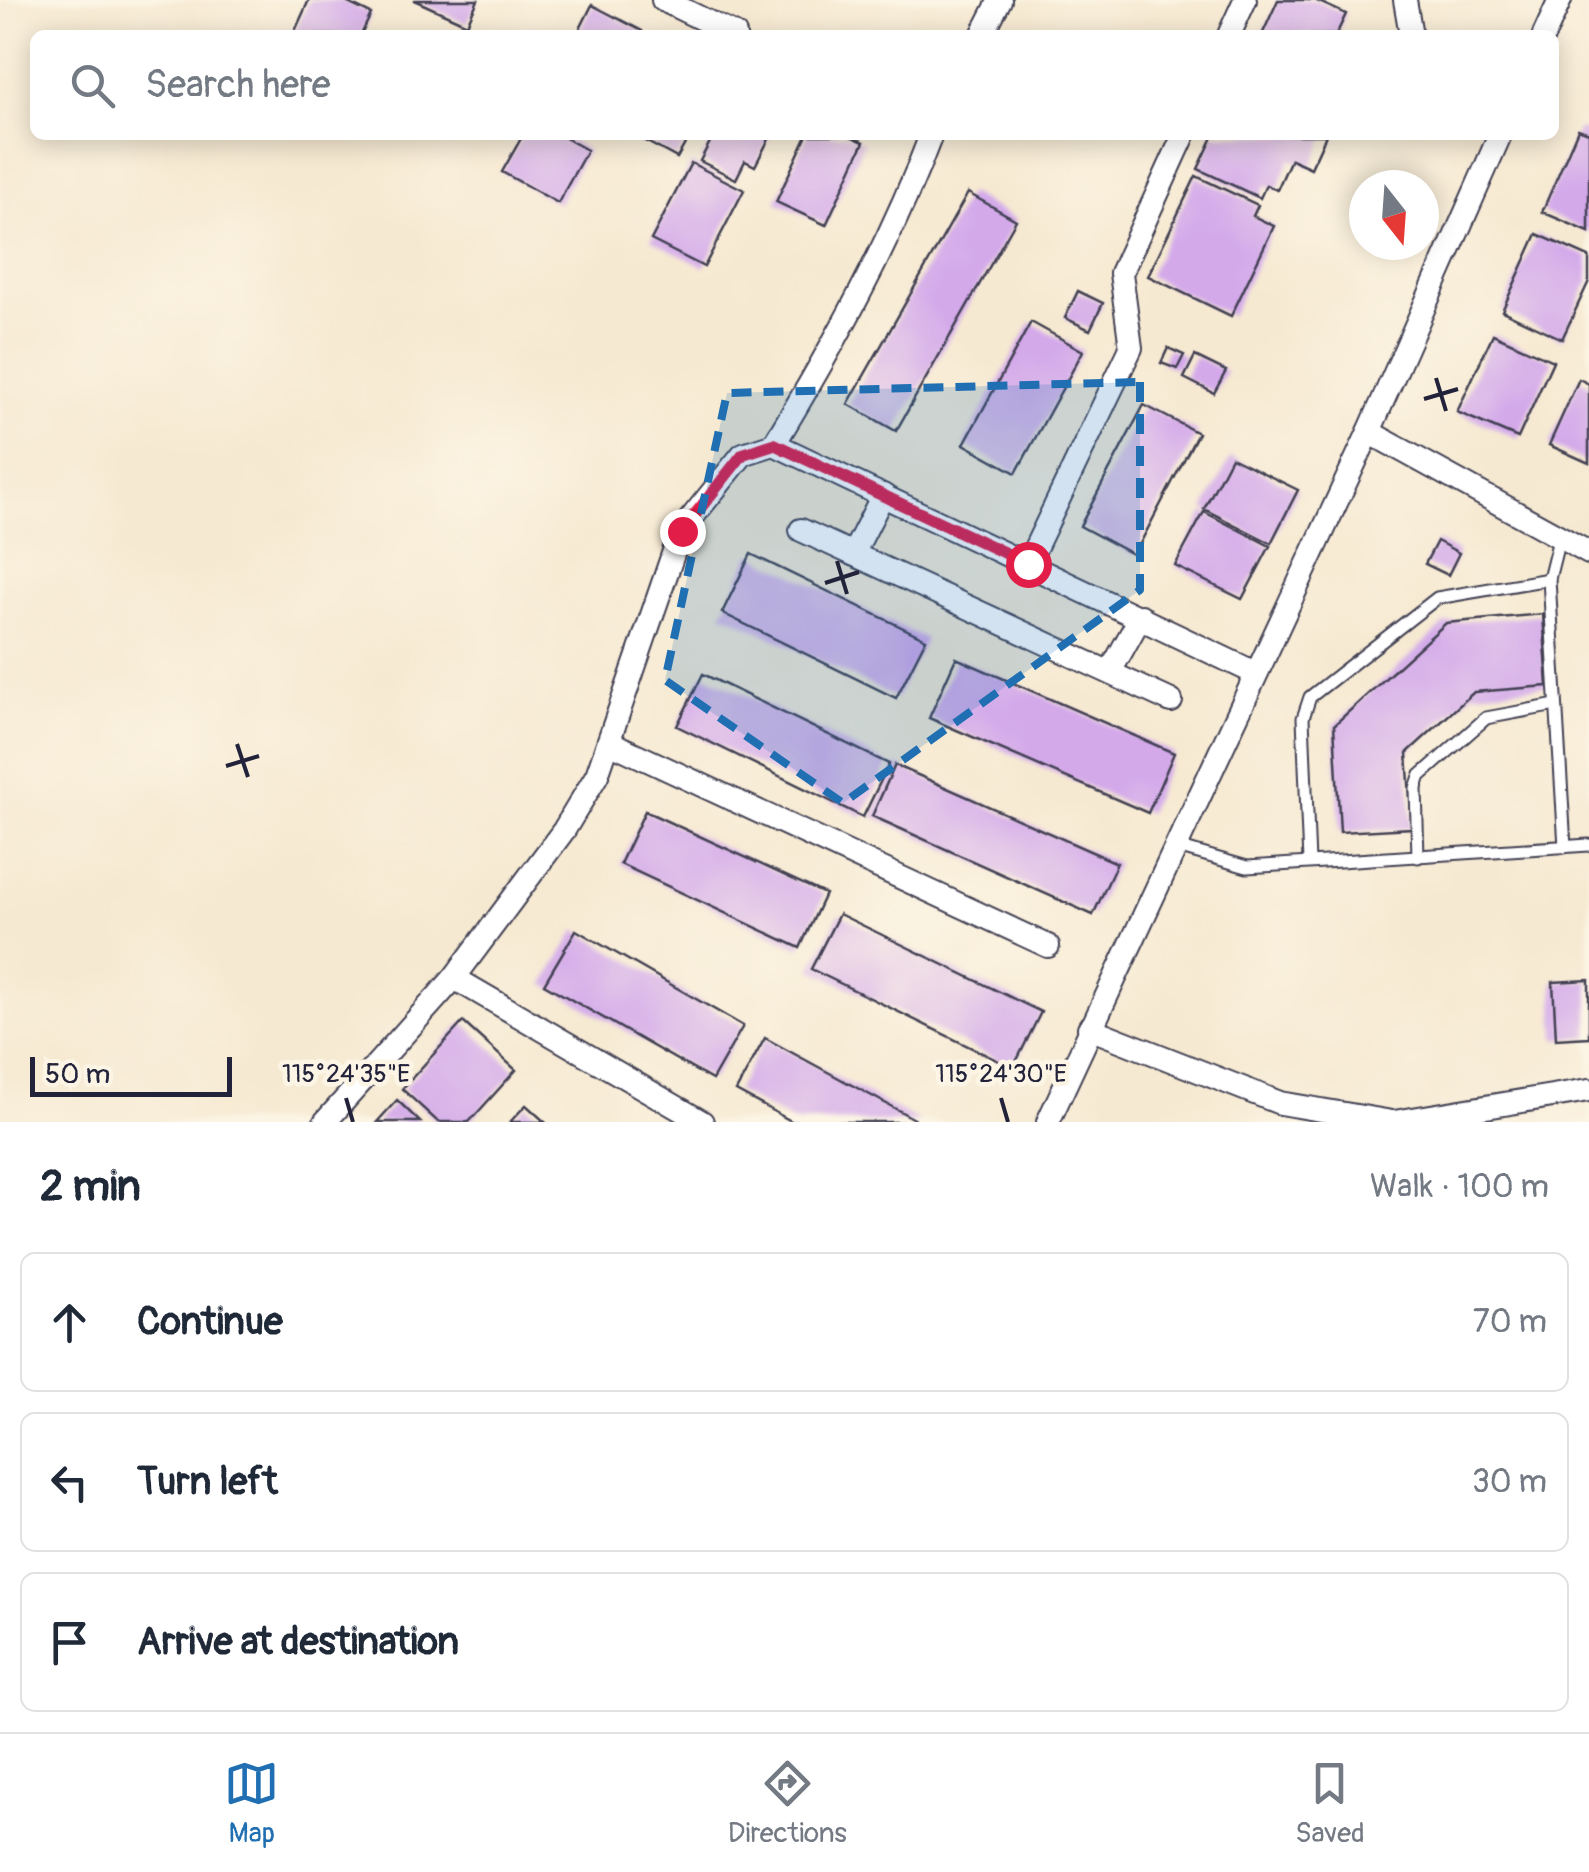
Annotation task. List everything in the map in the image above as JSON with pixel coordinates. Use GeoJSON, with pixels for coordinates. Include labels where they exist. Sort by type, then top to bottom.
{"type":"FeatureCollection","features":[{"type":"Feature","properties":{"kind":"street"},"geometry":{"type":"LineString","coordinates":[[663,0],[725,30]]}},
{"type":"Feature","properties":{"kind":"street"},"geometry":{"type":"LineString","coordinates":[[985,30],[1000,0]]}},
{"type":"Feature","properties":{"kind":"street"},"geometry":{"type":"LineString","coordinates":[[1231,30],[1245,0]]}},
{"type":"Feature","properties":{"kind":"street"},"geometry":{"type":"LineString","coordinates":[[1405,0],[1410,30]]}},
{"type":"Feature","properties":{"kind":"street"},"geometry":{"type":"LineString","coordinates":[[1546,30],[1560,0]]}},
{"type":"Feature","properties":{"kind":"street"},"geometry":{"type":"LineString","coordinates":[[326,1122],[454,978],[564,830],[597,775],[682,531],[743,454],[774,444],[838,337],[909,194],[929,140]]}},
{"type":"Feature","properties":{"kind":"street"},"geometry":{"type":"LineString","coordinates":[[1028,564],[1131,348],[1121,273],[1182,140]]}},
{"type":"Feature","properties":{"kind":"street"},"geometry":{"type":"LineString","coordinates":[[1048,1122],[1369,432],[1498,140]]}},
{"type":"Feature","properties":{"kind":"street"},"geometry":{"type":"LineString","coordinates":[[1369,432],[1589,553]]}},
{"type":"Feature","properties":{"kind":"street"},"geometry":{"type":"LineString","coordinates":[[774,444],[1255,673]]}},
{"type":"Feature","properties":{"kind":"street"},"geometry":{"type":"LineString","coordinates":[[853,554],[883,495]]}},
{"type":"Feature","properties":{"kind":"street"},"geometry":{"type":"LineString","coordinates":[[801,530],[1171,700]]}},
{"type":"Feature","properties":{"kind":"street"},"geometry":{"type":"LineString","coordinates":[[1110,672],[1141,616]]}},
{"type":"Feature","properties":{"kind":"street"},"geometry":{"type":"LineString","coordinates":[[609,742],[1048,946]]}},
{"type":"Feature","properties":{"kind":"street"},"geometry":{"type":"LineString","coordinates":[[454,978],[692,1120]]}},
{"type":"Feature","properties":{"kind":"street"},"geometry":{"type":"LineString","coordinates":[[1089,1028],[1280,1103],[1393,1122],[1446,1119],[1589,1090]]}},
{"type":"Feature","properties":{"kind":"lane"},"geometry":{"type":"LineString","coordinates":[[1558,539],[1549,579],[1565,847]]}},
{"type":"Feature","properties":{"kind":"lane"},"geometry":{"type":"LineString","coordinates":[[1309,862],[1303,718],[1310,698],[1437,598],[1549,579]]}},
{"type":"Feature","properties":{"kind":"lane"},"geometry":{"type":"LineString","coordinates":[[1418,857],[1416,788],[1420,776],[1486,718],[1556,705]]}},
{"type":"Feature","properties":{"kind":"lane"},"geometry":{"type":"LineString","coordinates":[[1174,846],[1230,866],[1589,845]]}},
{"type":"Feature","properties":{"kind":"highlighted area"},"geometry":{"type":"Polygon","coordinates":[[[1140,382],[1140,590],[843,803],[665,680],[727,393],[1140,382]]]}},
{"type":"Feature","properties":{"kind":"building"},"geometry":{"type":"Polygon","coordinates":[[[309,0],[342,0],[371,14],[363,30],[295,30],[309,0]]]}},
{"type":"Feature","properties":{"kind":"building"},"geometry":{"type":"Polygon","coordinates":[[[414,0],[478,0],[467,24],[414,0]]]}},
{"type":"Feature","properties":{"kind":"building"},"geometry":{"type":"Polygon","coordinates":[[[1278,0],[1315,0],[1346,14],[1338,30],[1264,30],[1278,0]]]}},
{"type":"Feature","properties":{"kind":"building"},"geometry":{"type":"Polygon","coordinates":[[[592,5],[640,30],[580,30],[592,5]]]}},
{"type":"Feature","properties":{"kind":"building"},"geometry":{"type":"Polygon","coordinates":[[[1578,129],[1589,133],[1589,232],[1542,212],[1578,129]]]}},
{"type":"Feature","properties":{"kind":"building"},"geometry":{"type":"Polygon","coordinates":[[[520,140],[569,140],[587,150],[558,203],[502,172],[520,140]]]}},
{"type":"Feature","properties":{"kind":"building"},"geometry":{"type":"Polygon","coordinates":[[[643,140],[687,140],[677,158],[643,140]]]}},
{"type":"Feature","properties":{"kind":"building"},"geometry":{"type":"Polygon","coordinates":[[[706,140],[768,140],[755,166],[745,161],[736,179],[700,161],[710,142],[706,140]]]}},
{"type":"Feature","properties":{"kind":"building"},"geometry":{"type":"Polygon","coordinates":[[[805,140],[864,142],[826,225],[776,202],[805,140]]]}},
{"type":"Feature","properties":{"kind":"building"},"geometry":{"type":"Polygon","coordinates":[[[1212,140],[1324,140],[1311,168],[1291,159],[1277,190],[1266,185],[1260,198],[1198,169],[1212,140]]]}},
{"type":"Feature","properties":{"kind":"building"},"geometry":{"type":"Polygon","coordinates":[[[691,163],[744,190],[704,267],[651,240],[691,163]]]}},
{"type":"Feature","properties":{"kind":"building"},"geometry":{"type":"Polygon","coordinates":[[[1196,176],[1258,205],[1253,216],[1274,226],[1231,316],[1148,276],[1196,176]]]}},
{"type":"Feature","properties":{"kind":"building"},"geometry":{"type":"Polygon","coordinates":[[[968,193],[1016,220],[896,431],[848,404],[968,193]]]}},
{"type":"Feature","properties":{"kind":"building"},"geometry":{"type":"Polygon","coordinates":[[[1537,234],[1589,257],[1589,281],[1562,339],[1502,311],[1537,234]]]}},
{"type":"Feature","properties":{"kind":"building"},"geometry":{"type":"Polygon","coordinates":[[[1078,291],[1103,303],[1090,330],[1065,318],[1078,291]]]}},
{"type":"Feature","properties":{"kind":"building"},"geometry":{"type":"Polygon","coordinates":[[[1031,322],[1083,351],[1016,473],[964,444],[1031,322]]]}},
{"type":"Feature","properties":{"kind":"building"},"geometry":{"type":"Polygon","coordinates":[[[1493,334],[1553,361],[1518,438],[1457,412],[1493,334]]]}},
{"type":"Feature","properties":{"kind":"building"},"geometry":{"type":"Polygon","coordinates":[[[1168,348],[1184,355],[1177,369],[1161,363],[1168,348]]]}},
{"type":"Feature","properties":{"kind":"building"},"geometry":{"type":"Polygon","coordinates":[[[1195,356],[1226,371],[1214,393],[1184,378],[1195,356]]]}},
{"type":"Feature","properties":{"kind":"building"},"geometry":{"type":"Polygon","coordinates":[[[1579,379],[1589,384],[1589,463],[1549,445],[1579,379]]]}},
{"type":"Feature","properties":{"kind":"building"},"geometry":{"type":"Polygon","coordinates":[[[1144,405],[1198,433],[1134,555],[1080,526],[1144,405]]]}},
{"type":"Feature","properties":{"kind":"building"},"geometry":{"type":"Polygon","coordinates":[[[1231,457],[1298,490],[1271,543],[1204,509],[1231,457]]]}},
{"type":"Feature","properties":{"kind":"building"},"geometry":{"type":"Polygon","coordinates":[[[1204,512],[1270,546],[1242,599],[1175,566],[1204,512]]]}},
{"type":"Feature","properties":{"kind":"building"},"geometry":{"type":"Polygon","coordinates":[[[1437,541],[1459,553],[1448,575],[1425,564],[1437,541]]]}},
{"type":"Feature","properties":{"kind":"building"},"geometry":{"type":"Polygon","coordinates":[[[751,554],[926,639],[896,698],[722,613],[751,554]]]}},
{"type":"Feature","properties":{"kind":"building"},"geometry":{"type":"Polygon","coordinates":[[[1543,614],[1548,686],[1474,692],[1407,753],[1412,828],[1340,832],[1334,725],[1446,623],[1543,614]]]}},
{"type":"Feature","properties":{"kind":"building"},"geometry":{"type":"Polygon","coordinates":[[[956,658],[1174,753],[1148,813],[929,718],[956,658]]]}},
{"type":"Feature","properties":{"kind":"building"},"geometry":{"type":"Polygon","coordinates":[[[703,674],[889,764],[863,817],[677,726],[703,674]]]}},
{"type":"Feature","properties":{"kind":"building"},"geometry":{"type":"Polygon","coordinates":[[[895,765],[1117,863],[1093,915],[872,816],[895,765]]]}},
{"type":"Feature","properties":{"kind":"building"},"geometry":{"type":"Polygon","coordinates":[[[645,811],[825,894],[800,948],[620,864],[645,811]]]}},
{"type":"Feature","properties":{"kind":"building"},"geometry":{"type":"Polygon","coordinates":[[[839,914],[1041,1012],[1013,1068],[811,969],[839,914]]]}},
{"type":"Feature","properties":{"kind":"building"},"geometry":{"type":"Polygon","coordinates":[[[576,930],[743,1026],[712,1080],[544,984],[576,930]]]}},
{"type":"Feature","properties":{"kind":"building"},"geometry":{"type":"Polygon","coordinates":[[[1589,980],[1589,1037],[1556,1039],[1553,982],[1589,980]]]}},
{"type":"Feature","properties":{"kind":"building"},"geometry":{"type":"Polygon","coordinates":[[[463,1022],[516,1070],[469,1122],[438,1122],[402,1089],[463,1022]]]}},
{"type":"Feature","properties":{"kind":"building"},"geometry":{"type":"Polygon","coordinates":[[[765,1038],[920,1122],[793,1122],[736,1091],[765,1038]]]}},
{"type":"Feature","properties":{"kind":"building"},"geometry":{"type":"Polygon","coordinates":[[[397,1100],[420,1122],[377,1122],[397,1100]]]}},
{"type":"Feature","properties":{"kind":"building"},"geometry":{"type":"Polygon","coordinates":[[[526,1105],[545,1122],[510,1122],[526,1105]]]}},
{"type":"Feature","properties":{"kind":"route"},"geometry":{"type":"LineString","coordinates":[[682,531],[719,479],[743,454],[774,444],[1028,564]]}}]}
